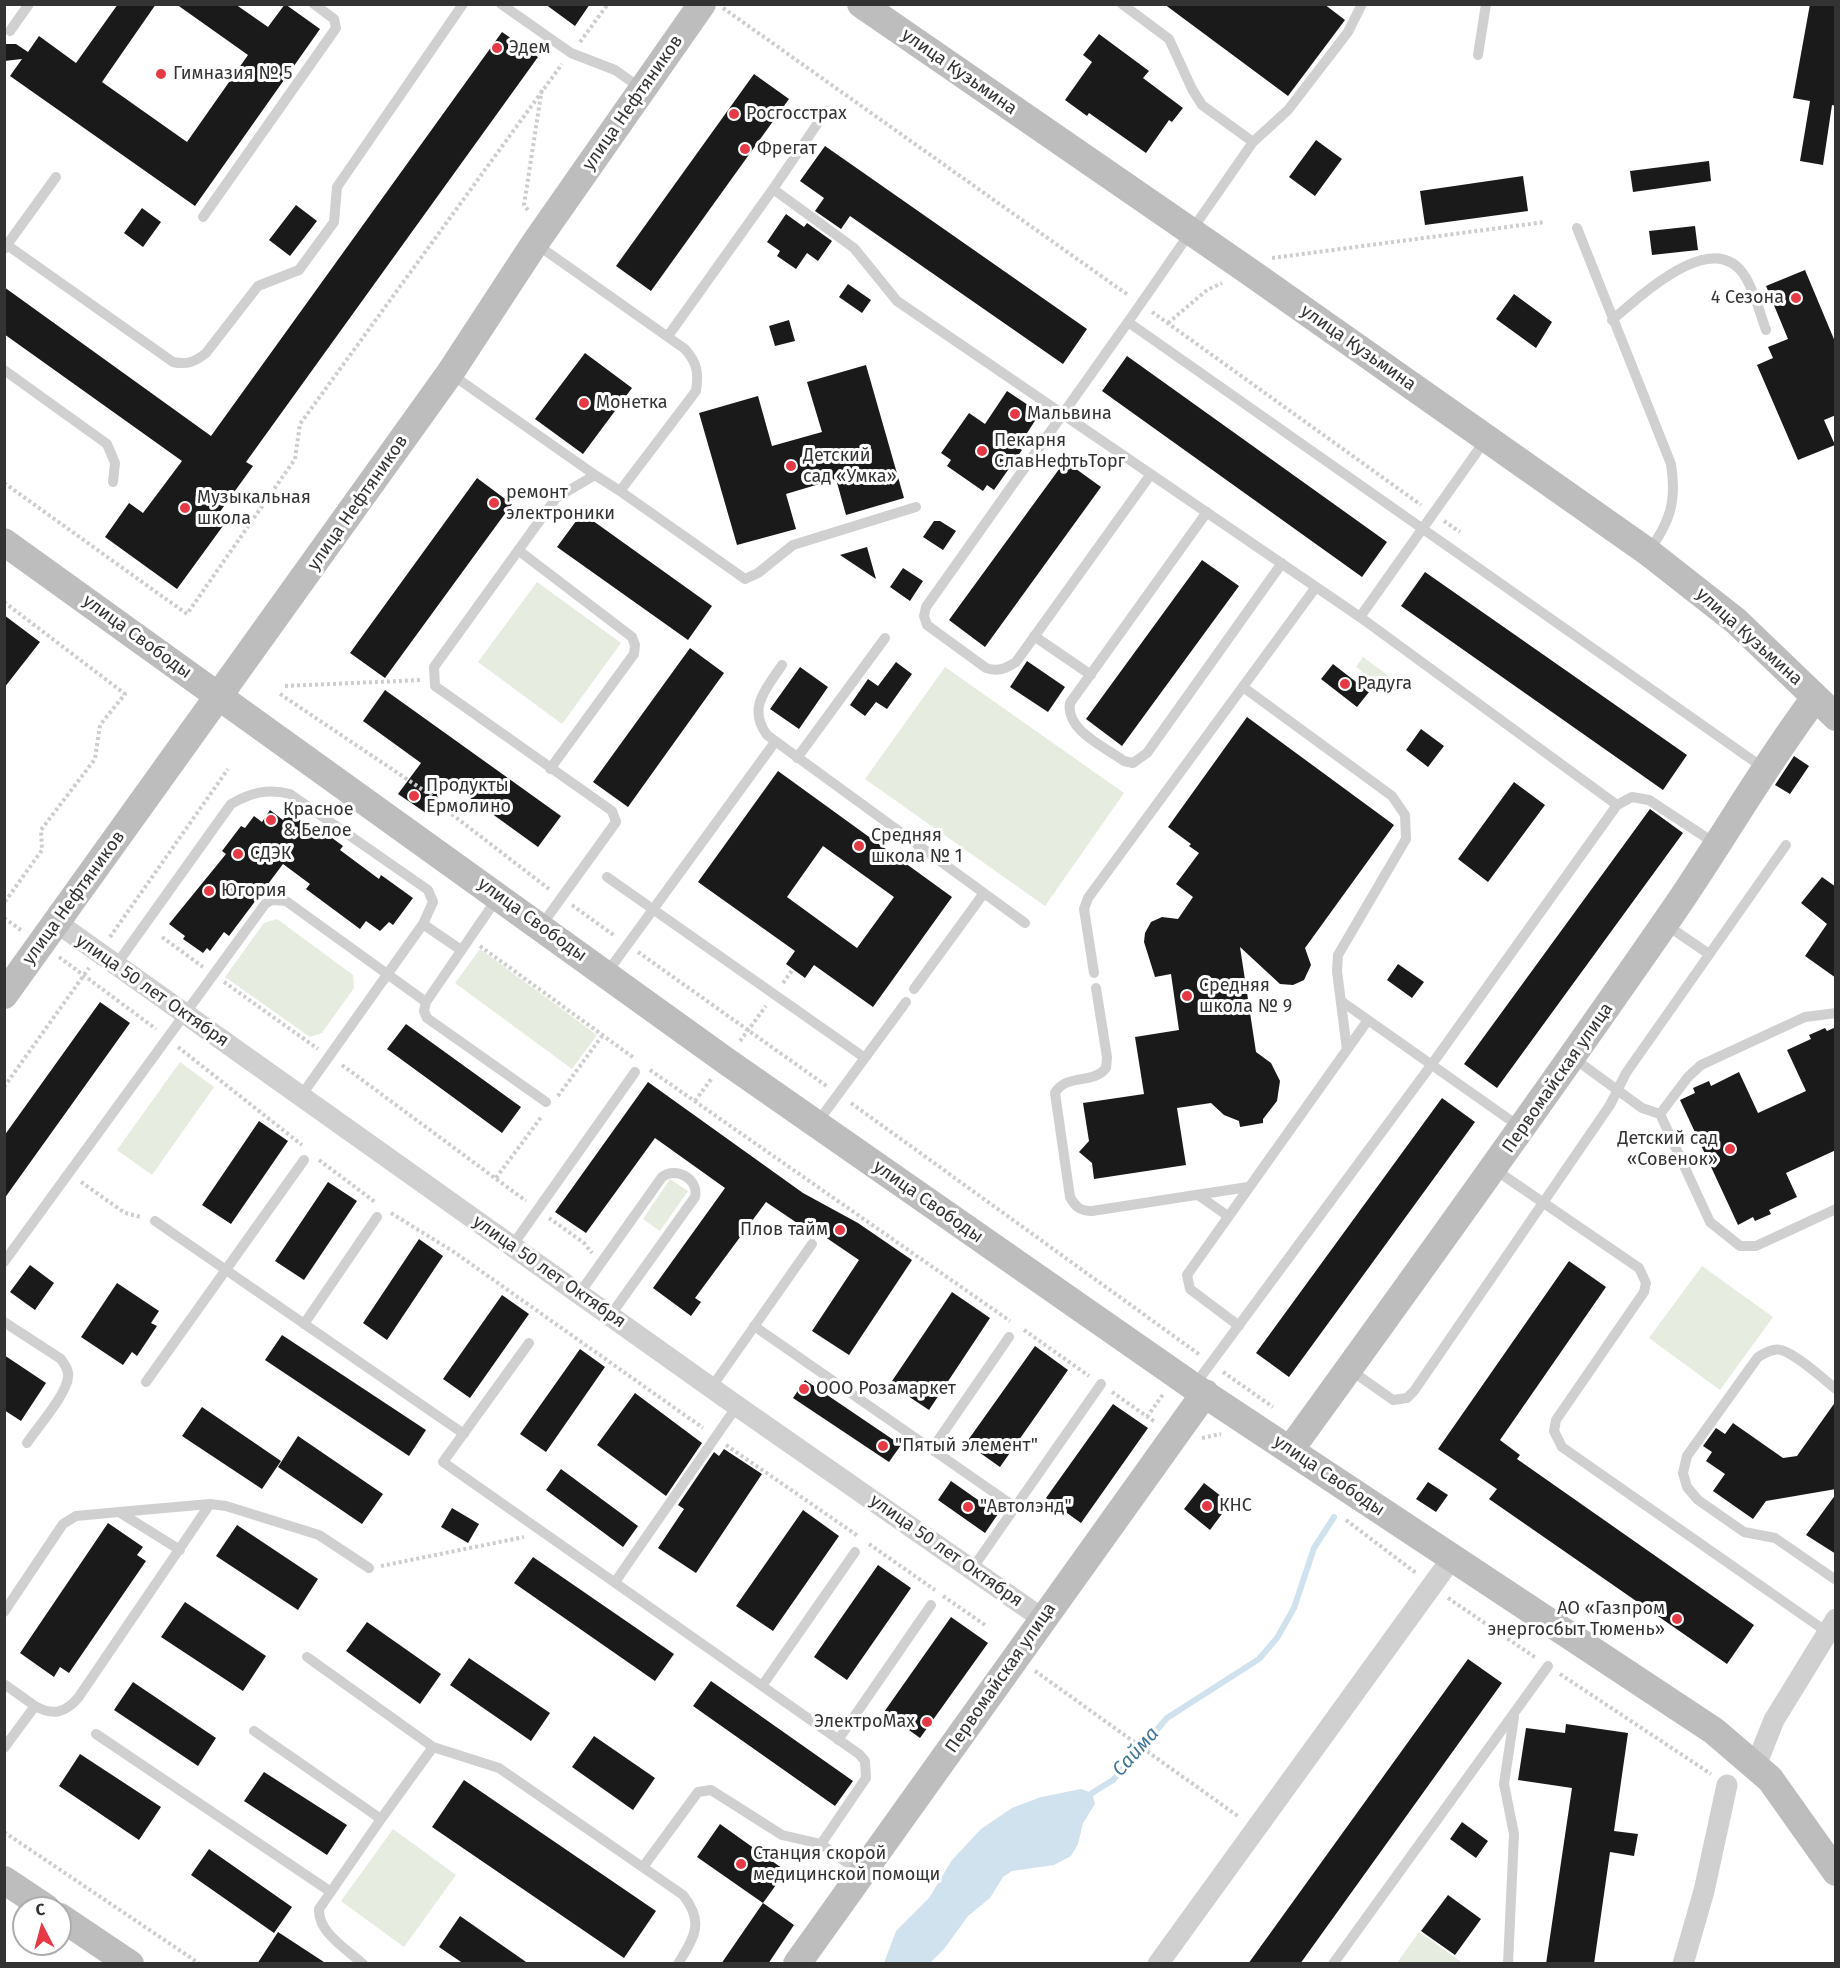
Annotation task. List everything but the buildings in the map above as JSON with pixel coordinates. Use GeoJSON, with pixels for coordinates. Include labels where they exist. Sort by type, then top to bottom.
{"type":"FeatureCollection","features":[{"type":"Feature","properties":{"kind":"main road","name":"улица Нефтяников"},"geometry":{"type":"LineString","coordinates":[[4,995],[220,697],[450,373],[535,243],[702,4]]}},
{"type":"Feature","properties":{"kind":"main road","name":"улица Кузьмина"},"geometry":{"type":"LineString","coordinates":[[861,4],[1247,270],[1648,552],[1736,621],[1836,717]]}},
{"type":"Feature","properties":{"kind":"main road","name":"улица Свободы"},"geometry":{"type":"LineString","coordinates":[[4,542],[816,1124],[1199,1390],[1714,1731],[1756,1765],[1786,1799],[1836,1872]]}},
{"type":"Feature","properties":{"kind":"main road","name":"Первомайская улица"},"geometry":{"type":"LineString","coordinates":[[1290,1450],[1522,1129],[1719,846],[1765,769],[1815,698]]}},
{"type":"Feature","properties":{"kind":"main road","name":"Первомайская улица"},"geometry":{"type":"LineString","coordinates":[[797,1964],[1043,1619],[1199,1390]]}},
{"type":"Feature","properties":{"kind":"main road"},"geometry":{"type":"LineString","coordinates":[[4,1880],[28,1896]]}},
{"type":"Feature","properties":{"kind":"main road"},"geometry":{"type":"LineString","coordinates":[[72,1925],[130,1964]]}},
{"type":"Feature","properties":{"kind":"street","name":"улица 50 лет Октября"},"geometry":{"type":"LineString","coordinates":[[49,933],[108,959],[711,1388],[1043,1619]]}},
{"type":"Feature","properties":{"kind":"street"},"geometry":{"type":"LineString","coordinates":[[1158,1964],[1452,1558]]}},
{"type":"Feature","properties":{"kind":"street"},"geometry":{"type":"LineString","coordinates":[[1756,1765],[1774,1720],[1831,1625]]}},
{"type":"Feature","properties":{"kind":"street"},"geometry":{"type":"LineString","coordinates":[[1683,1964],[1704,1891],[1727,1785]]}},
{"type":"Feature","properties":{"kind":"lane"},"geometry":{"type":"LineString","coordinates":[[10,31],[29,4]]}},
{"type":"Feature","properties":{"kind":"lane"},"geometry":{"type":"LineString","coordinates":[[203,217],[336,28],[334,19],[314,4]]}},
{"type":"Feature","properties":{"kind":"lane"},"geometry":{"type":"LineString","coordinates":[[56,177],[6,247],[173,362],[182,364],[195,361],[206,353],[258,286],[299,270],[334,222],[337,187],[463,4]]}},
{"type":"Feature","properties":{"kind":"lane"},"geometry":{"type":"LineString","coordinates":[[501,4],[571,52],[615,70],[643,89]]}},
{"type":"Feature","properties":{"kind":"lane"},"geometry":{"type":"LineString","coordinates":[[1122,4],[1169,39],[1191,89],[1202,105],[1253,142]]}},
{"type":"Feature","properties":{"kind":"lane"},"geometry":{"type":"LineString","coordinates":[[1151,474],[1016,662],[996,671],[986,668],[932,630],[924,616],[926,607],[1253,142],[1288,110],[1348,33],[1362,4]]}},
{"type":"Feature","properties":{"kind":"lane"},"geometry":{"type":"LineString","coordinates":[[1478,55],[1486,4]]}},
{"type":"Feature","properties":{"kind":"lane"},"geometry":{"type":"LineString","coordinates":[[668,336],[826,111]]}},
{"type":"Feature","properties":{"kind":"lane"},"geometry":{"type":"LineString","coordinates":[[772,189],[854,248],[897,301],[1360,617],[1617,805]]}},
{"type":"Feature","properties":{"kind":"lane"},"geometry":{"type":"LineString","coordinates":[[1577,228],[1671,464],[1674,480],[1670,518],[1648,552]]}},
{"type":"Feature","properties":{"kind":"lane"},"geometry":{"type":"LineString","coordinates":[[535,243],[668,336],[685,349],[697,365],[696,391],[620,491]]}},
{"type":"Feature","properties":{"kind":"lane"},"geometry":{"type":"LineString","coordinates":[[1612,320],[1677,270],[1691,263],[1717,258],[1737,267],[1746,278],[1766,330]]}},
{"type":"Feature","properties":{"kind":"lane"},"geometry":{"type":"LineString","coordinates":[[1128,322],[1765,769]]}},
{"type":"Feature","properties":{"kind":"lane"},"geometry":{"type":"LineString","coordinates":[[4,370],[107,444],[115,463],[113,482]]}},
{"type":"Feature","properties":{"kind":"lane"},"geometry":{"type":"LineString","coordinates":[[450,373],[745,579],[758,573],[793,545],[916,507]]}},
{"type":"Feature","properties":{"kind":"lane"},"geometry":{"type":"LineString","coordinates":[[1360,617],[1487,438]]}},
{"type":"Feature","properties":{"kind":"lane"},"geometry":{"type":"LineString","coordinates":[[541,926],[616,822],[612,811],[435,686],[434,667],[556,498],[595,476]]}},
{"type":"Feature","properties":{"kind":"lane"},"geometry":{"type":"LineString","coordinates":[[1207,512],[1070,703],[1071,719],[1076,726],[1124,761],[1133,763],[1140,760],[1282,563]]}},
{"type":"Feature","properties":{"kind":"lane"},"geometry":{"type":"LineString","coordinates":[[518,550],[632,637],[636,645],[634,654],[550,769]]}},
{"type":"Feature","properties":{"kind":"lane"},"geometry":{"type":"LineString","coordinates":[[1094,973],[1084,909],[1088,898],[1316,587]]}},
{"type":"Feature","properties":{"kind":"lane"},"geometry":{"type":"LineString","coordinates":[[1034,636],[1091,675]]}},
{"type":"Feature","properties":{"kind":"lane"},"geometry":{"type":"LineString","coordinates":[[797,758],[885,638]]}},
{"type":"Feature","properties":{"kind":"lane"},"geometry":{"type":"LineString","coordinates":[[782,665],[759,698],[757,706],[762,728],[775,742],[1025,923]]}},
{"type":"Feature","properties":{"kind":"lane"},"geometry":{"type":"LineString","coordinates":[[1244,687],[1392,796],[1405,815],[1406,839],[1341,949],[1337,971],[1347,1050]]}},
{"type":"Feature","properties":{"kind":"lane"},"geometry":{"type":"LineString","coordinates":[[606,974],[775,742]]}},
{"type":"Feature","properties":{"kind":"lane"},"geometry":{"type":"LineString","coordinates":[[108,959],[231,804],[254,793],[269,791],[290,794],[428,890],[433,902],[423,924],[301,1096]]}},
{"type":"Feature","properties":{"kind":"lane"},"geometry":{"type":"LineString","coordinates":[[1199,1390],[1239,1326],[1432,1064],[1617,805],[1632,796],[1649,800],[1719,846]]}},
{"type":"Feature","properties":{"kind":"lane"},"geometry":{"type":"LineString","coordinates":[[1349,1368],[1393,1400],[1407,1398],[1543,1203],[1618,1091],[1626,1073],[1786,845]]}},
{"type":"Feature","properties":{"kind":"lane"},"geometry":{"type":"LineString","coordinates":[[607,877],[865,1058]]}},
{"type":"Feature","properties":{"kind":"lane"},"geometry":{"type":"LineString","coordinates":[[914,989],[984,893]]}},
{"type":"Feature","properties":{"kind":"lane"},"geometry":{"type":"LineString","coordinates":[[499,896],[426,1002],[424,1011],[427,1018],[546,1102]]}},
{"type":"Feature","properties":{"kind":"lane"},"geometry":{"type":"LineString","coordinates":[[4,1262],[265,904],[272,900],[286,901],[426,1002]]}},
{"type":"Feature","properties":{"kind":"lane"},"geometry":{"type":"LineString","coordinates":[[423,924],[461,950]]}},
{"type":"Feature","properties":{"kind":"lane"},"geometry":{"type":"LineString","coordinates":[[1665,924],[1709,954]]}},
{"type":"Feature","properties":{"kind":"lane"},"geometry":{"type":"LineString","coordinates":[[1096,988],[1107,1057],[1106,1068],[1096,1076],[1063,1083],[1055,1093],[1070,1197],[1075,1206],[1083,1211],[1092,1211],[1248,1187]]}},
{"type":"Feature","properties":{"kind":"lane"},"geometry":{"type":"LineString","coordinates":[[1341,1001],[1522,1129]]}},
{"type":"Feature","properties":{"kind":"lane"},"geometry":{"type":"LineString","coordinates":[[816,1124],[906,1002]]}},
{"type":"Feature","properties":{"kind":"lane"},"geometry":{"type":"LineString","coordinates":[[1660,1114],[1688,1077],[1701,1065],[1805,1017],[1836,1012]]}},
{"type":"Feature","properties":{"kind":"lane"},"geometry":{"type":"LineString","coordinates":[[1239,1326],[1190,1289],[1186,1280],[1248,1187],[1368,1020]]}},
{"type":"Feature","properties":{"kind":"lane"},"geometry":{"type":"LineString","coordinates":[[1572,1057],[1642,1108],[1660,1114],[1710,1222],[1740,1246],[1756,1246],[1836,1209]]}},
{"type":"Feature","properties":{"kind":"lane"},"geometry":{"type":"LineString","coordinates":[[512,1246],[637,1067]]}},
{"type":"Feature","properties":{"kind":"lane"},"geometry":{"type":"LineString","coordinates":[[146,1382],[304,1160]]}},
{"type":"Feature","properties":{"kind":"lane"},"geometry":{"type":"LineString","coordinates":[[1494,1168],[1639,1268],[1646,1283],[1644,1292],[1556,1420],[1554,1431],[1556,1439],[1562,1447],[1831,1625]]}},
{"type":"Feature","properties":{"kind":"lane"},"geometry":{"type":"LineString","coordinates":[[579,1294],[662,1177],[669,1171],[676,1171],[693,1183],[696,1190],[694,1197],[610,1316]]}},
{"type":"Feature","properties":{"kind":"lane"},"geometry":{"type":"LineString","coordinates":[[1198,1195],[1228,1216]]}},
{"type":"Feature","properties":{"kind":"lane"},"geometry":{"type":"LineString","coordinates":[[304,1324],[377,1217]]}},
{"type":"Feature","properties":{"kind":"lane"},"geometry":{"type":"LineString","coordinates":[[156,1221],[464,1434]]}},
{"type":"Feature","properties":{"kind":"lane"},"geometry":{"type":"LineString","coordinates":[[711,1388],[812,1244]]}},
{"type":"Feature","properties":{"kind":"lane"},"geometry":{"type":"LineString","coordinates":[[4,1322],[61,1359],[67,1367],[68,1376],[65,1387],[27,1443]]}},
{"type":"Feature","properties":{"kind":"lane"},"geometry":{"type":"LineString","coordinates":[[754,1326],[1015,1507]]}},
{"type":"Feature","properties":{"kind":"lane"},"geometry":{"type":"LineString","coordinates":[[932,1449],[1009,1337]]}},
{"type":"Feature","properties":{"kind":"lane"},"geometry":{"type":"LineString","coordinates":[[529,1343],[443,1462],[865,1761],[866,1779],[821,1844]]}},
{"type":"Feature","properties":{"kind":"lane"},"geometry":{"type":"LineString","coordinates":[[1836,1389],[1789,1354],[1779,1349],[1768,1351],[1758,1357],[1688,1456],[1683,1473],[1687,1487],[1698,1500],[1735,1526],[1744,1532],[1775,1538],[1836,1580]]}},
{"type":"Feature","properties":{"kind":"lane"},"geometry":{"type":"LineString","coordinates":[[972,1569],[1101,1384]]}},
{"type":"Feature","properties":{"kind":"lane"},"geometry":{"type":"LineString","coordinates":[[615,1582],[737,1406]]}},
{"type":"Feature","properties":{"kind":"lane"},"geometry":{"type":"LineString","coordinates":[[4,1684],[35,1706],[53,1713],[70,1708],[210,1504]]}},
{"type":"Feature","properties":{"kind":"lane"},"geometry":{"type":"LineString","coordinates":[[4,1612],[63,1524],[76,1516],[210,1504],[226,1506],[319,1535],[369,1568]]}},
{"type":"Feature","properties":{"kind":"lane"},"geometry":{"type":"LineString","coordinates":[[119,1512],[180,1550]]}},
{"type":"Feature","properties":{"kind":"lane"},"geometry":{"type":"LineString","coordinates":[[762,1686],[855,1552]]}},
{"type":"Feature","properties":{"kind":"lane"},"geometry":{"type":"LineString","coordinates":[[838,1740],[931,1605]]}},
{"type":"Feature","properties":{"kind":"lane"},"geometry":{"type":"LineString","coordinates":[[306,1657],[433,1747],[499,1768],[683,1895],[692,1907],[697,1925],[678,1964]]}},
{"type":"Feature","properties":{"kind":"lane"},"geometry":{"type":"LineString","coordinates":[[1333,1964],[1548,1666]]}},
{"type":"Feature","properties":{"kind":"lane"},"geometry":{"type":"LineString","coordinates":[[4,1748],[35,1706]]}},
{"type":"Feature","properties":{"kind":"lane"},"geometry":{"type":"LineString","coordinates":[[1508,1964],[1514,1834],[1504,1784],[1514,1713]]}},
{"type":"Feature","properties":{"kind":"lane"},"geometry":{"type":"LineString","coordinates":[[254,1731],[381,1819]]}},
{"type":"Feature","properties":{"kind":"lane"},"geometry":{"type":"LineString","coordinates":[[96,1734],[331,1892]]}},
{"type":"Feature","properties":{"kind":"lane"},"geometry":{"type":"LineString","coordinates":[[363,1964],[323,1928],[319,1919],[320,1909],[433,1747]]}},
{"type":"Feature","properties":{"kind":"lane"},"geometry":{"type":"LineString","coordinates":[[643,1867],[698,1792],[711,1790],[782,1835],[821,1844],[862,1873]]}},
{"type":"Feature","properties":{"kind":"path"},"geometry":{"type":"LineString","coordinates":[[4,483],[187,614],[295,459],[300,424],[542,87],[609,4]]}},
{"type":"Feature","properties":{"kind":"path"},"geometry":{"type":"LineString","coordinates":[[718,4],[1460,532]]}},
{"type":"Feature","properties":{"kind":"path"},"geometry":{"type":"LineString","coordinates":[[530,212],[524,205],[542,87]]}},
{"type":"Feature","properties":{"kind":"path"},"geometry":{"type":"LineString","coordinates":[[1168,323],[1207,291],[1275,256],[1545,222]]}},
{"type":"Feature","properties":{"kind":"path"},"geometry":{"type":"LineString","coordinates":[[4,602],[125,694],[100,725],[95,759],[41,830],[42,850],[4,903]]}},
{"type":"Feature","properties":{"kind":"path"},"geometry":{"type":"LineString","coordinates":[[285,686],[435,680]]}},
{"type":"Feature","properties":{"kind":"path"},"geometry":{"type":"LineString","coordinates":[[280,694],[438,800],[445,809],[561,897],[1194,1350]]}},
{"type":"Feature","properties":{"kind":"path"},"geometry":{"type":"LineString","coordinates":[[4,1087],[84,975],[108,959],[228,769]]}},
{"type":"Feature","properties":{"kind":"path"},"geometry":{"type":"LineString","coordinates":[[4,918],[49,933],[84,975],[303,1145],[333,1173],[412,1227],[454,1252],[985,1625]]}},
{"type":"Feature","properties":{"kind":"path"},"geometry":{"type":"LineString","coordinates":[[470,939],[637,1067]]}},
{"type":"Feature","properties":{"kind":"path"},"geometry":{"type":"LineString","coordinates":[[695,1101],[793,969]]}},
{"type":"Feature","properties":{"kind":"path"},"geometry":{"type":"LineString","coordinates":[[649,1069],[1014,1323]]}},
{"type":"Feature","properties":{"kind":"path"},"geometry":{"type":"LineString","coordinates":[[68,1173],[125,1213],[156,1221]]}},
{"type":"Feature","properties":{"kind":"path"},"geometry":{"type":"LineString","coordinates":[[496,1178],[584,1243],[601,1263]]}},
{"type":"Feature","properties":{"kind":"path"},"geometry":{"type":"LineString","coordinates":[[1023,1330],[1147,1417]]}},
{"type":"Feature","properties":{"kind":"path"},"geometry":{"type":"LineString","coordinates":[[1194,1440],[1219,1433],[1228,1439]]}},
{"type":"Feature","properties":{"kind":"path"},"geometry":{"type":"LineString","coordinates":[[1343,1518],[1432,1586],[1727,1785]]}},
{"type":"Feature","properties":{"kind":"path"},"geometry":{"type":"LineString","coordinates":[[369,1568],[544,1533]]}},
{"type":"Feature","properties":{"kind":"path"},"geometry":{"type":"LineString","coordinates":[[1016,1657],[1257,1829]]}},
{"type":"Feature","properties":{"kind":"path"},"geometry":{"type":"LineString","coordinates":[[4,1832],[200,1964]]}},
{"type":"Feature","properties":{"kind":"shaded area"},"geometry":{"type":"Polygon","coordinates":[[[537,582],[621,643],[562,724],[478,662],[537,582]]]}},
{"type":"Feature","properties":{"kind":"shaded area"},"geometry":{"type":"Polygon","coordinates":[[[1363,657],[1390,677],[1383,687],[1356,667],[1363,657]]]}},
{"type":"Feature","properties":{"kind":"shaded area"},"geometry":{"type":"Polygon","coordinates":[[[945,667],[1124,793],[1045,906],[865,779],[945,667]]]}},
{"type":"Feature","properties":{"kind":"shaded area"},"geometry":{"type":"Polygon","coordinates":[[[277,919],[353,975],[354,988],[322,1033],[310,1037],[225,977],[264,923],[277,919]]]}},
{"type":"Feature","properties":{"kind":"shaded area"},"geometry":{"type":"Polygon","coordinates":[[[480,949],[597,1035],[572,1069],[455,983],[480,949]]]}},
{"type":"Feature","properties":{"kind":"shaded area"},"geometry":{"type":"Polygon","coordinates":[[[180,1062],[214,1087],[152,1175],[117,1150],[180,1062]]]}},
{"type":"Feature","properties":{"kind":"shaded area"},"geometry":{"type":"Polygon","coordinates":[[[670,1179],[688,1191],[660,1231],[643,1219],[670,1179]]]}},
{"type":"Feature","properties":{"kind":"shaded area"},"geometry":{"type":"Polygon","coordinates":[[[1702,1266],[1773,1317],[1720,1390],[1649,1338],[1702,1266]]]}},
{"type":"Feature","properties":{"kind":"shaded area"},"geometry":{"type":"Polygon","coordinates":[[[393,1829],[456,1875],[404,1947],[341,1901],[393,1829]]]}},
{"type":"Feature","properties":{"kind":"shaded area"},"geometry":{"type":"Polygon","coordinates":[[[1419,1932],[1463,1963],[1397,1963],[1419,1932]]]}},
{"type":"Feature","properties":{"kind":"water"},"geometry":{"type":"Polygon","coordinates":[[[1081,1789],[1092,1793],[1095,1804],[1083,1823],[1078,1844],[1071,1856],[1054,1865],[1012,1871],[1003,1877],[990,1898],[968,1916],[944,1949],[930,1963],[884,1963],[896,1931],[929,1898],[952,1860],[981,1829],[1012,1808],[1041,1797],[1081,1789]]]}},
{"type":"Feature","properties":{"kind":"waterway","name":"Сайма"},"geometry":{"type":"LineString","coordinates":[[1092,1793],[1113,1780],[1167,1718],[1259,1659],[1277,1638],[1294,1608],[1314,1548],[1334,1517]]}},
{"type":"Feature","properties":{"kind":"place","name":"Эдем"},"geometry":{"type":"Point","coordinates":[497,48]}},
{"type":"Feature","properties":{"kind":"place","name":"Гимназия № 5"},"geometry":{"type":"Point","coordinates":[161,74]}},
{"type":"Feature","properties":{"kind":"place","name":"Росгосстрах"},"geometry":{"type":"Point","coordinates":[734,114]}},
{"type":"Feature","properties":{"kind":"place","name":"Фрегат"},"geometry":{"type":"Point","coordinates":[745,149]}},
{"type":"Feature","properties":{"kind":"place","name":"4 Сезона"},"geometry":{"type":"Point","coordinates":[1796,298]}},
{"type":"Feature","properties":{"kind":"place","name":"Монетка"},"geometry":{"type":"Point","coordinates":[584,403]}},
{"type":"Feature","properties":{"kind":"place","name":"Мальвина"},"geometry":{"type":"Point","coordinates":[1015,414]}},
{"type":"Feature","properties":{"kind":"place","name":"Пекарня СлавНефтьТорг"},"geometry":{"type":"Point","coordinates":[982,451]}},
{"type":"Feature","properties":{"kind":"place","name":"Детский сад «Умка»"},"geometry":{"type":"Point","coordinates":[791,466]}},
{"type":"Feature","properties":{"kind":"place","name":"ремонт электроники"},"geometry":{"type":"Point","coordinates":[494,503]}},
{"type":"Feature","properties":{"kind":"place","name":"Музыкальная школа"},"geometry":{"type":"Point","coordinates":[185,508]}},
{"type":"Feature","properties":{"kind":"place","name":"Радуга"},"geometry":{"type":"Point","coordinates":[1345,684]}},
{"type":"Feature","properties":{"kind":"place","name":"Продукты Ермолино"},"geometry":{"type":"Point","coordinates":[414,796]}},
{"type":"Feature","properties":{"kind":"place","name":"Красное & Белое"},"geometry":{"type":"Point","coordinates":[271,820]}},
{"type":"Feature","properties":{"kind":"place","name":"Средняя школа № 1"},"geometry":{"type":"Point","coordinates":[859,846]}},
{"type":"Feature","properties":{"kind":"place","name":"СДЭК"},"geometry":{"type":"Point","coordinates":[238,854]}},
{"type":"Feature","properties":{"kind":"place","name":"Югория"},"geometry":{"type":"Point","coordinates":[209,891]}},
{"type":"Feature","properties":{"kind":"place","name":"Средняя школа № 9"},"geometry":{"type":"Point","coordinates":[1187,996]}},
{"type":"Feature","properties":{"kind":"place","name":"Детский сад «Совенок»"},"geometry":{"type":"Point","coordinates":[1730,1149]}},
{"type":"Feature","properties":{"kind":"place","name":"Плов тайм"},"geometry":{"type":"Point","coordinates":[840,1230]}},
{"type":"Feature","properties":{"kind":"place","name":"ООО Розамаркет"},"geometry":{"type":"Point","coordinates":[804,1389]}},
{"type":"Feature","properties":{"kind":"place","name":"\"Пятый элемент\""},"geometry":{"type":"Point","coordinates":[883,1446]}},
{"type":"Feature","properties":{"kind":"place","name":"КНС"},"geometry":{"type":"Point","coordinates":[1207,1506]}},
{"type":"Feature","properties":{"kind":"place","name":"\"Автолэнд\""},"geometry":{"type":"Point","coordinates":[968,1507]}},
{"type":"Feature","properties":{"kind":"place","name":"АО «Газпром энергосбыт Тюмень»"},"geometry":{"type":"Point","coordinates":[1677,1619]}},
{"type":"Feature","properties":{"kind":"place","name":"ЭлектроMax"},"geometry":{"type":"Point","coordinates":[927,1722]}},
{"type":"Feature","properties":{"kind":"place","name":"Станция скорой медицинской помощи"},"geometry":{"type":"Point","coordinates":[741,1864]}}]}
